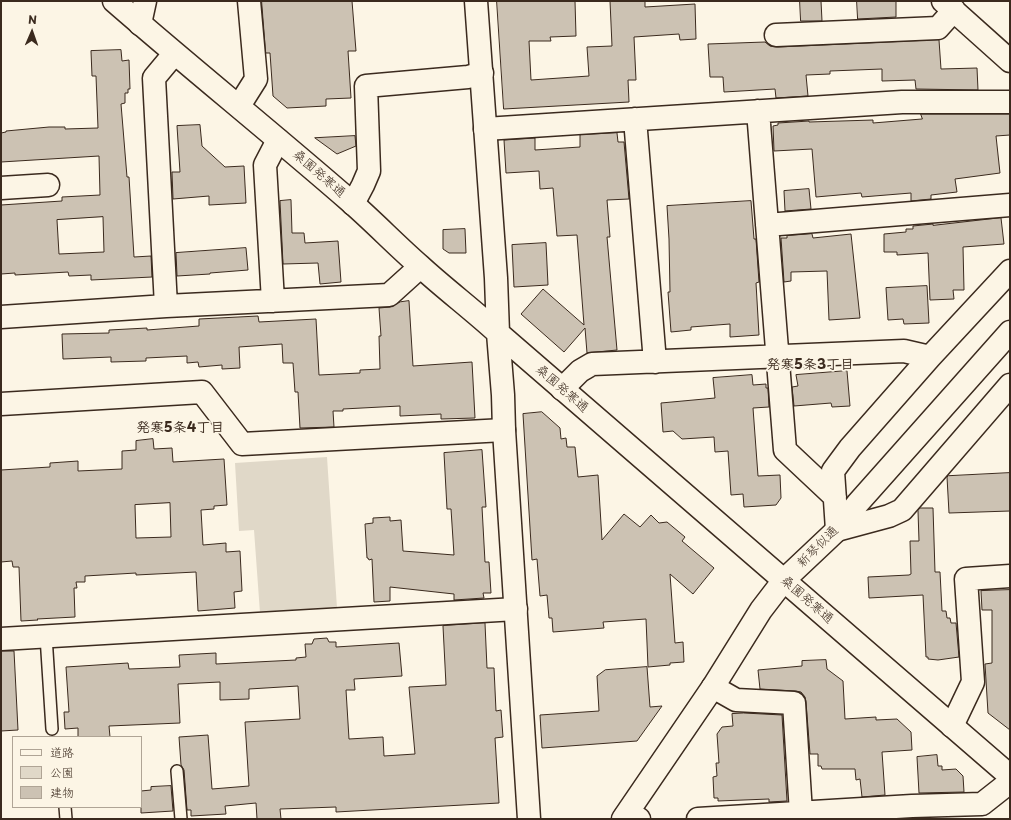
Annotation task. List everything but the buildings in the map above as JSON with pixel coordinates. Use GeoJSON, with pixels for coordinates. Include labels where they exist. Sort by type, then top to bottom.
{"type":"FeatureCollection","features":[{"type":"Feature","properties":{"kind":"street","name":"桑園発寒通"},"geometry":{"type":"LineString","coordinates":[[114,1],[174,54],[239,106],[353,204],[420,267],[475,312],[1010,776]]}},
{"type":"Feature","properties":{"kind":"street"},"geometry":{"type":"LineString","coordinates":[[140,24],[145,1]]}},
{"type":"Feature","properties":{"kind":"street"},"geometry":{"type":"LineString","coordinates":[[239,106],[256,79],[249,1]]}},
{"type":"Feature","properties":{"kind":"street"},"geometry":{"type":"LineString","coordinates":[[476,1],[496,278],[498,333],[529,819]]}},
{"type":"Feature","properties":{"kind":"street"},"geometry":{"type":"LineString","coordinates":[[776,35],[938,28],[948,6],[1010,61]]}},
{"type":"Feature","properties":{"kind":"street"},"geometry":{"type":"LineString","coordinates":[[166,306],[154,78],[174,54]]}},
{"type":"Feature","properties":{"kind":"street"},"geometry":{"type":"LineString","coordinates":[[353,204],[369,171],[366,86],[468,77],[482,73]]}},
{"type":"Feature","properties":{"kind":"street"},"geometry":{"type":"LineString","coordinates":[[486,129],[902,102],[1010,102]]}},
{"type":"Feature","properties":{"kind":"street"},"geometry":{"type":"LineString","coordinates":[[758,111],[785,450],[835,497]]}},
{"type":"Feature","properties":{"kind":"street"},"geometry":{"type":"LineString","coordinates":[[635,119],[655,362]]}},
{"type":"Feature","properties":{"kind":"street"},"geometry":{"type":"LineString","coordinates":[[273,301],[265,165],[278,140]]}},
{"type":"Feature","properties":{"kind":"street"},"geometry":{"type":"LineString","coordinates":[[1,188],[48,185]]}},
{"type":"Feature","properties":{"kind":"street"},"geometry":{"type":"LineString","coordinates":[[767,225],[1010,205]]}},
{"type":"Feature","properties":{"kind":"street"},"geometry":{"type":"LineString","coordinates":[[1,317],[166,306],[389,295],[420,267]]}},
{"type":"Feature","properties":{"kind":"street"},"geometry":{"type":"LineString","coordinates":[[1010,271],[930,357],[850,448],[833,471],[837,530],[889,516],[902,510],[1010,385]]}},
{"type":"Feature","properties":{"kind":"street","name":"新琴似通"},"geometry":{"type":"LineString","coordinates":[[629,818],[761,610],[784,580],[837,530],[858,503],[1010,332]]}},
{"type":"Feature","properties":{"kind":"street"},"geometry":{"type":"LineString","coordinates":[[562,389],[580,371],[592,364],[904,351],[930,357]]}},
{"type":"Feature","properties":{"kind":"street"},"geometry":{"type":"LineString","coordinates":[[1,404],[202,392],[242,444],[504,430]]}},
{"type":"Feature","properties":{"kind":"street"},"geometry":{"type":"LineString","coordinates":[[952,726],[973,682],[966,579],[1010,576]]}},
{"type":"Feature","properties":{"kind":"street"},"geometry":{"type":"LineString","coordinates":[[1,639],[516,608]]}},
{"type":"Feature","properties":{"kind":"street"},"geometry":{"type":"LineString","coordinates":[[713,687],[736,700],[794,703],[802,813]]}},
{"type":"Feature","properties":{"kind":"street"},"geometry":{"type":"LineString","coordinates":[[698,819],[802,813],[912,813],[982,804],[1010,782]]}},
{"type":"Feature","properties":{"kind":"lane"},"geometry":{"type":"LineString","coordinates":[[46,636],[52,729]]}},
{"type":"Feature","properties":{"kind":"lane"},"geometry":{"type":"LineString","coordinates":[[177,771],[181,819]]}},
{"type":"Feature","properties":{"kind":"lane"},"geometry":{"type":"LineString","coordinates":[[65,808],[66,819]]}},
{"type":"Feature","properties":{"kind":"green space"},"geometry":{"type":"Polygon","coordinates":[[[327,457],[337,608],[260,613],[254,530],[239,531],[235,463],[327,457]]]}},
{"type":"Feature","properties":{"kind":"district","name":"発寒5条3丁目"},"geometry":{"type":"Point","coordinates":[810,365]}},
{"type":"Feature","properties":{"kind":"district","name":"発寒5条4丁目"},"geometry":{"type":"Point","coordinates":[180,428]}}]}
